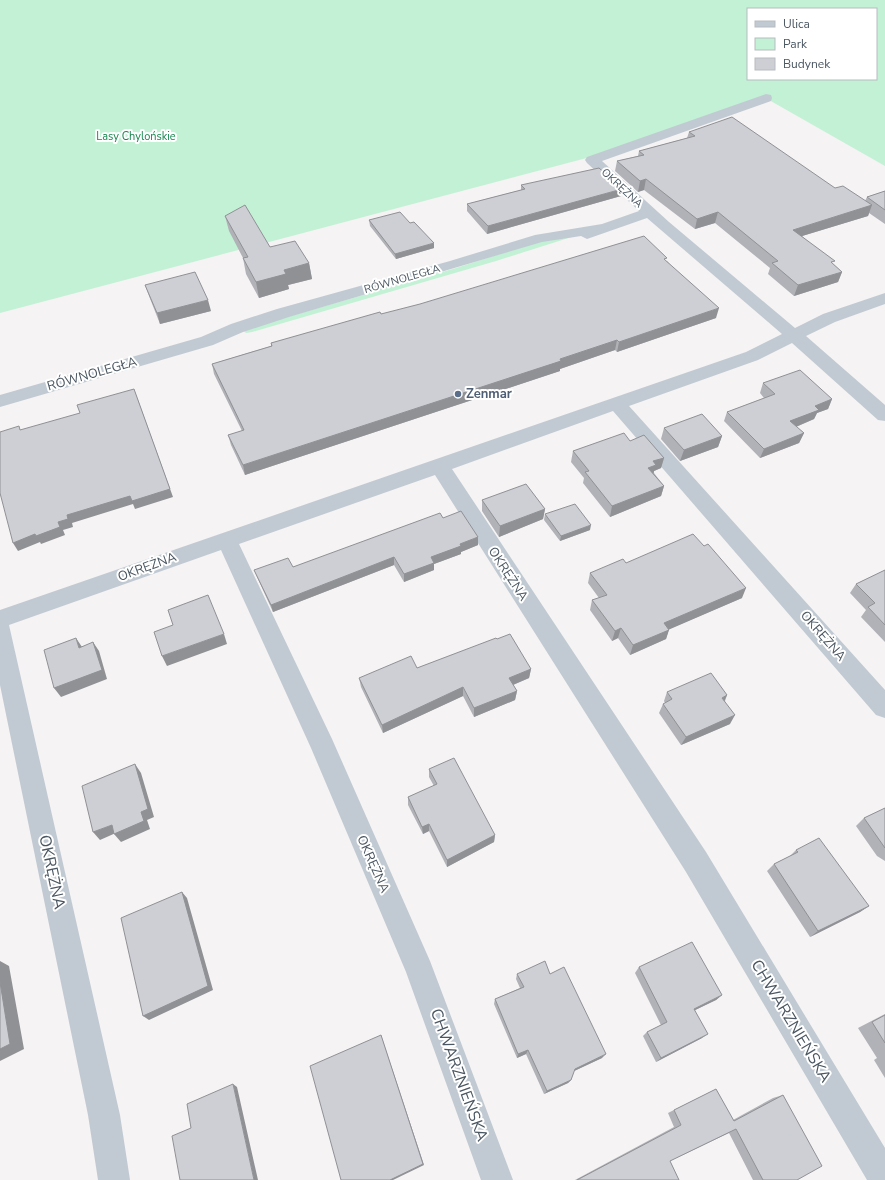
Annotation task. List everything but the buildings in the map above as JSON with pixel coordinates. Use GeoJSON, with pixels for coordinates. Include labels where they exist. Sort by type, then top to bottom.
{"type":"FeatureCollection","features":[{"type":"Feature","properties":{"kind":"street","name":"OKRĘŻNA"},"geometry":{"type":"LineString","coordinates":[[766,98],[592,160],[648,212],[794,335],[885,415]]}},
{"type":"Feature","properties":{"kind":"street","name":"RÓWNOLEGŁA"},"geometry":{"type":"LineString","coordinates":[[0,401],[207,341],[244,336],[310,319],[526,256],[600,228],[648,212]]}},
{"type":"Feature","properties":{"kind":"street"},"geometry":{"type":"LineString","coordinates":[[794,335],[829,318],[885,298]]}},
{"type":"Feature","properties":{"kind":"street","name":"OKRĘŻNA"},"geometry":{"type":"LineString","coordinates":[[0,619],[752,356],[794,335]]}},
{"type":"Feature","properties":{"kind":"street","name":"OKRĘŻNA"},"geometry":{"type":"LineString","coordinates":[[617,404],[885,707]]}},
{"type":"Feature","properties":{"kind":"street","name":"OKRĘŻNA"},"geometry":{"type":"LineString","coordinates":[[439,465],[696,862]]}},
{"type":"Feature","properties":{"kind":"street","name":"OKRĘŻNA"},"geometry":{"type":"LineString","coordinates":[[226,539],[323,748],[420,971]]}},
{"type":"Feature","properties":{"kind":"street","name":"OKRĘŻNA"},"geometry":{"type":"LineString","coordinates":[[0,630],[104,1115],[114,1180]]}},
{"type":"Feature","properties":{"kind":"street","name":"CHWARZNIEŃSKA"},"geometry":{"type":"LineString","coordinates":[[696,862],[885,1179]]}},
{"type":"Feature","properties":{"kind":"street","name":"CHWARZNIEŃSKA"},"geometry":{"type":"LineString","coordinates":[[420,971],[498,1180]]}},
{"type":"Feature","properties":{"kind":"green space","name":"Lasy Chylońskie"},"geometry":{"type":"Polygon","coordinates":[[[0,0],[885,0],[885,166],[762,96],[598,155],[0,313],[0,0]]]}},
{"type":"Feature","properties":{"kind":"green space"},"geometry":{"type":"Polygon","coordinates":[[[581,234],[496,261],[252,332],[246,333],[243,330],[456,268],[540,241],[581,234]]]}},
{"type":"Feature","properties":{"kind":"place","name":"Zenmar"},"geometry":{"type":"Point","coordinates":[458,394]}}]}
